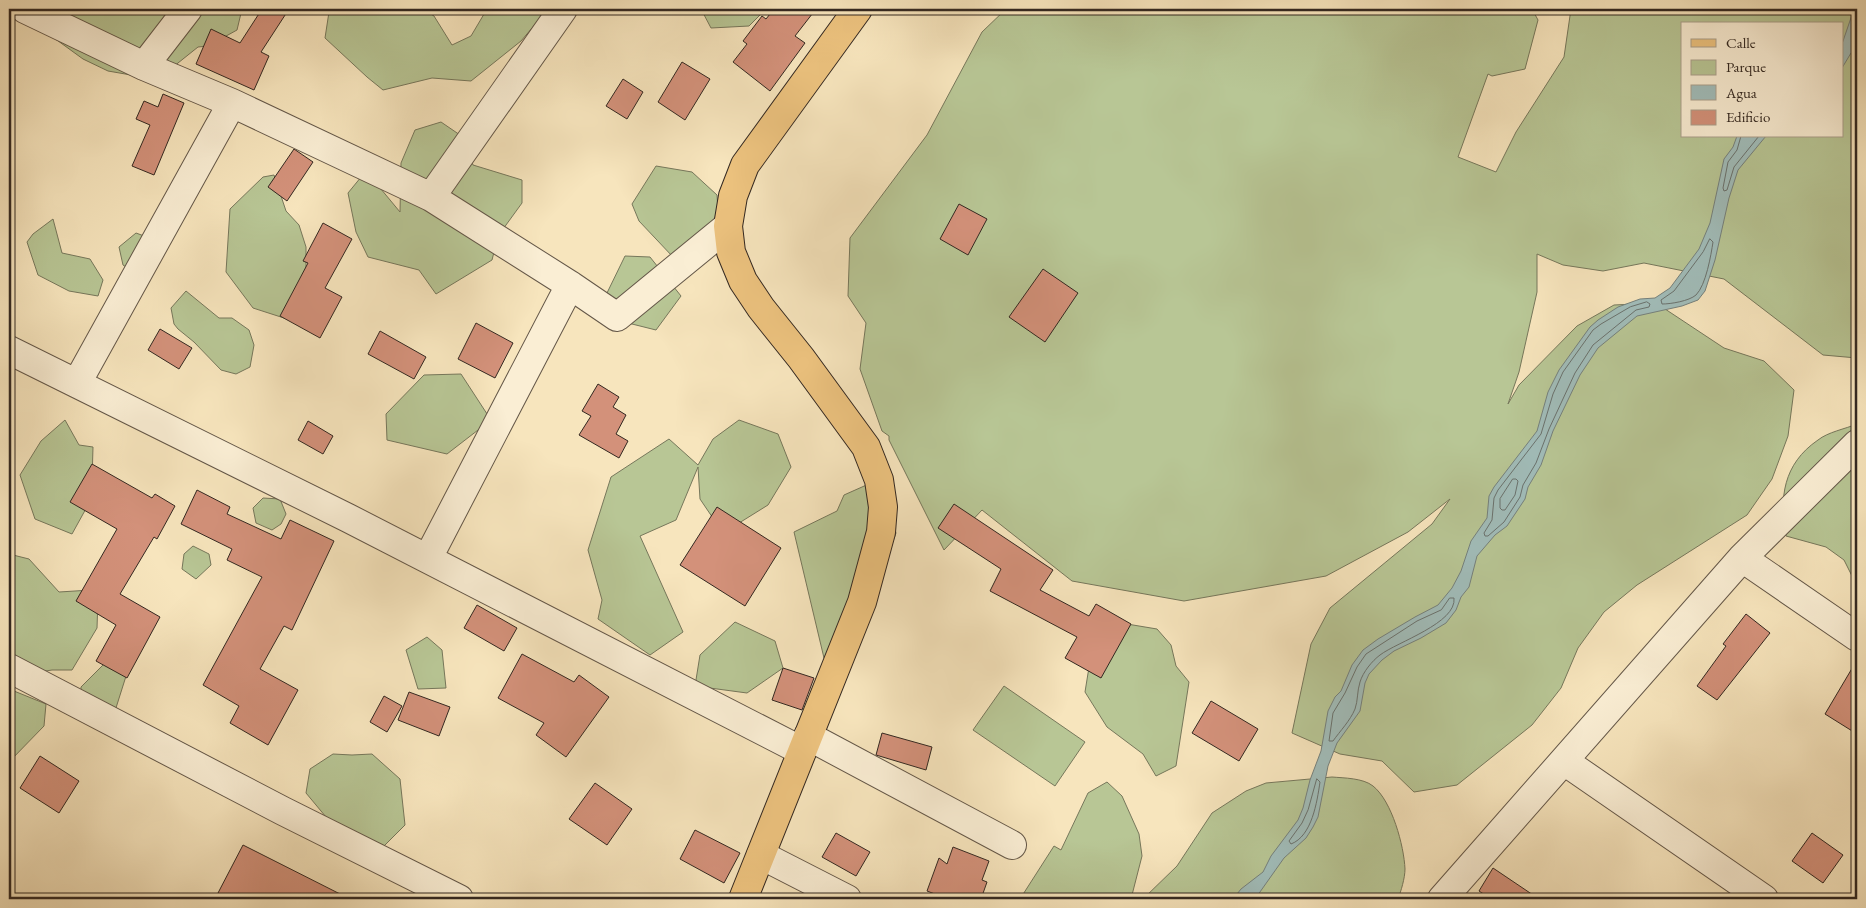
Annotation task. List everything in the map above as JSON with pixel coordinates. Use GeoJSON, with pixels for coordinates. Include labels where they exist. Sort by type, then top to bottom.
{"type":"FeatureCollection","features":[{"type":"Feature","properties":{"kind":"main road"},"geometry":{"type":"LineString","coordinates":[[742,899],[862,602],[881,532],[883,507],[878,480],[866,447],[801,358],[760,308],[743,281],[731,252],[728,226],[733,196],[745,165],[858,9]]}},
{"type":"Feature","properties":{"kind":"street"},"geometry":{"type":"LineString","coordinates":[[25,9],[144,66],[232,103],[431,197],[617,317],[728,226]]}},
{"type":"Feature","properties":{"kind":"street"},"geometry":{"type":"LineString","coordinates":[[144,66],[188,9]]}},
{"type":"Feature","properties":{"kind":"street"},"geometry":{"type":"LineString","coordinates":[[431,197],[563,9]]}},
{"type":"Feature","properties":{"kind":"street"},"geometry":{"type":"LineString","coordinates":[[77,383],[232,103]]}},
{"type":"Feature","properties":{"kind":"street"},"geometry":{"type":"LineString","coordinates":[[428,558],[570,285]]}},
{"type":"Feature","properties":{"kind":"street"},"geometry":{"type":"LineString","coordinates":[[9,350],[1012,846]]}},
{"type":"Feature","properties":{"kind":"street"},"geometry":{"type":"LineString","coordinates":[[1442,899],[1742,558],[1857,444]]}},
{"type":"Feature","properties":{"kind":"street"},"geometry":{"type":"LineString","coordinates":[[1742,558],[1857,636]]}},
{"type":"Feature","properties":{"kind":"street"},"geometry":{"type":"LineString","coordinates":[[9,668],[274,807],[459,899]]}},
{"type":"Feature","properties":{"kind":"street"},"geometry":{"type":"LineString","coordinates":[[1564,761],[1764,899]]}},
{"type":"Feature","properties":{"kind":"street"},"geometry":{"type":"LineString","coordinates":[[761,855],[847,899]]}},
{"type":"Feature","properties":{"kind":"green space"},"geometry":{"type":"Polygon","coordinates":[[[19,9],[242,9],[237,30],[208,46],[198,47],[168,71],[131,75],[108,71],[83,59],[43,30],[19,9]]]}},
{"type":"Feature","properties":{"kind":"green space"},"geometry":{"type":"Polygon","coordinates":[[[337,9],[423,9],[434,16],[452,45],[471,36],[487,9],[545,9],[544,14],[521,41],[471,81],[432,78],[383,90],[325,38],[329,12],[337,9]]]}},
{"type":"Feature","properties":{"kind":"green space"},"geometry":{"type":"Polygon","coordinates":[[[701,9],[766,9],[749,26],[711,28],[701,9]]]}},
{"type":"Feature","properties":{"kind":"green space"},"geometry":{"type":"Polygon","coordinates":[[[1006,9],[1532,9],[1538,20],[1525,69],[1492,76],[1488,74],[1458,157],[1496,172],[1516,132],[1564,57],[1571,9],[1857,9],[1857,358],[1823,355],[1724,279],[1644,263],[1603,271],[1563,265],[1537,254],[1537,292],[1519,372],[1508,404],[1519,385],[1577,326],[1614,305],[1656,303],[1724,348],[1764,361],[1794,390],[1788,436],[1772,479],[1747,515],[1637,585],[1604,612],[1578,648],[1561,688],[1532,725],[1457,785],[1414,792],[1382,761],[1340,754],[1292,733],[1311,644],[1330,608],[1432,524],[1450,499],[1408,532],[1326,576],[1184,601],[1072,581],[982,510],[944,550],[889,440],[889,436],[882,431],[860,369],[866,323],[848,296],[850,238],[927,135],[982,32],[1006,9]]]}},
{"type":"Feature","properties":{"kind":"green space"},"geometry":{"type":"Polygon","coordinates":[[[441,122],[460,135],[473,165],[522,180],[522,203],[498,236],[492,260],[436,294],[419,270],[368,257],[356,232],[348,193],[366,171],[400,212],[401,163],[415,130],[441,122]]]}},
{"type":"Feature","properties":{"kind":"green space"},"geometry":{"type":"Polygon","coordinates":[[[656,166],[692,172],[717,195],[720,244],[673,257],[639,221],[632,204],[656,166]]]}},
{"type":"Feature","properties":{"kind":"green space"},"geometry":{"type":"Polygon","coordinates":[[[274,175],[286,211],[299,225],[306,247],[306,271],[284,318],[253,308],[226,272],[230,209],[263,177],[274,175]]]}},
{"type":"Feature","properties":{"kind":"green space"},"geometry":{"type":"Polygon","coordinates":[[[53,219],[62,253],[90,259],[103,280],[98,296],[69,291],[38,275],[27,242],[33,234],[53,219]]]}},
{"type":"Feature","properties":{"kind":"green space"},"geometry":{"type":"Polygon","coordinates":[[[136,233],[155,240],[139,276],[123,265],[119,247],[136,233]]]}},
{"type":"Feature","properties":{"kind":"green space"},"geometry":{"type":"Polygon","coordinates":[[[625,256],[650,257],[681,296],[656,330],[616,320],[606,295],[625,256]]]}},
{"type":"Feature","properties":{"kind":"green space"},"geometry":{"type":"Polygon","coordinates":[[[186,291],[219,318],[232,318],[249,330],[254,345],[250,367],[236,374],[221,370],[194,342],[178,329],[174,324],[171,308],[186,291]]]}},
{"type":"Feature","properties":{"kind":"green space"},"geometry":{"type":"Polygon","coordinates":[[[461,374],[491,420],[447,454],[387,440],[386,414],[424,375],[461,374]]]}},
{"type":"Feature","properties":{"kind":"green space"},"geometry":{"type":"Polygon","coordinates":[[[65,420],[79,445],[93,447],[92,481],[88,505],[72,534],[35,519],[20,475],[41,441],[65,420]]]}},
{"type":"Feature","properties":{"kind":"green space"},"geometry":{"type":"Polygon","coordinates":[[[739,420],[778,434],[791,467],[768,505],[723,533],[700,499],[698,467],[676,520],[640,536],[683,632],[650,655],[598,619],[602,600],[588,550],[611,477],[669,439],[698,465],[713,439],[739,420]]]}},
{"type":"Feature","properties":{"kind":"green space"},"geometry":{"type":"Polygon","coordinates":[[[1857,424],[1857,586],[1844,560],[1826,547],[1786,536],[1783,508],[1786,483],[1797,460],[1806,449],[1827,435],[1857,424]]]}},
{"type":"Feature","properties":{"kind":"green space"},"geometry":{"type":"Polygon","coordinates":[[[880,479],[896,533],[855,647],[824,658],[794,532],[837,511],[844,495],[880,479]]]}},
{"type":"Feature","properties":{"kind":"green space"},"geometry":{"type":"Polygon","coordinates":[[[263,498],[280,499],[286,514],[281,524],[272,530],[256,523],[253,508],[263,498]]]}},
{"type":"Feature","properties":{"kind":"green space"},"geometry":{"type":"Polygon","coordinates":[[[193,546],[209,554],[211,565],[196,579],[182,569],[184,554],[193,546]]]}},
{"type":"Feature","properties":{"kind":"green space"},"geometry":{"type":"Polygon","coordinates":[[[9,554],[29,559],[59,592],[91,590],[98,598],[97,628],[72,670],[52,670],[27,674],[9,659],[9,554]]]}},
{"type":"Feature","properties":{"kind":"green space"},"geometry":{"type":"Polygon","coordinates":[[[735,622],[775,641],[783,668],[747,693],[695,686],[700,655],[735,622]]]}},
{"type":"Feature","properties":{"kind":"green space"},"geometry":{"type":"Polygon","coordinates":[[[1115,622],[1157,629],[1171,645],[1176,666],[1189,682],[1176,766],[1156,776],[1143,754],[1107,727],[1085,692],[1095,630],[1115,622]]]}},
{"type":"Feature","properties":{"kind":"green space"},"geometry":{"type":"Polygon","coordinates":[[[427,637],[442,650],[446,688],[418,689],[406,650],[427,637]]]}},
{"type":"Feature","properties":{"kind":"green space"},"geometry":{"type":"Polygon","coordinates":[[[111,657],[127,673],[115,711],[81,696],[81,687],[111,657]]]}},
{"type":"Feature","properties":{"kind":"green space"},"geometry":{"type":"Polygon","coordinates":[[[1004,686],[1085,742],[1055,786],[973,730],[1004,686]]]}},
{"type":"Feature","properties":{"kind":"green space"},"geometry":{"type":"Polygon","coordinates":[[[14,691],[46,704],[44,726],[9,762],[9,696],[14,691]]]}},
{"type":"Feature","properties":{"kind":"green space"},"geometry":{"type":"Polygon","coordinates":[[[333,754],[372,754],[400,779],[405,825],[376,854],[336,829],[306,793],[310,769],[333,754]]]}},
{"type":"Feature","properties":{"kind":"green space"},"geometry":{"type":"Polygon","coordinates":[[[1332,777],[1369,783],[1380,793],[1386,802],[1396,824],[1404,859],[1404,876],[1398,899],[1143,899],[1177,866],[1212,813],[1246,791],[1266,783],[1332,777]]]}},
{"type":"Feature","properties":{"kind":"green space"},"geometry":{"type":"Polygon","coordinates":[[[1107,782],[1122,796],[1139,834],[1142,856],[1132,895],[1137,899],[1020,899],[1054,846],[1061,850],[1088,793],[1107,782]]]}},
{"type":"Feature","properties":{"kind":"water"},"geometry":{"type":"Polygon","coordinates":[[[1854,9],[1857,9],[1857,47],[1844,65],[1844,38],[1854,9]]]}},
{"type":"Feature","properties":{"kind":"water"},"geometry":{"type":"Polygon","coordinates":[[[1736,138],[1764,138],[1738,170],[1705,291],[1698,300],[1682,306],[1637,316],[1598,348],[1580,375],[1553,431],[1541,465],[1528,487],[1525,499],[1507,526],[1495,535],[1477,556],[1469,587],[1461,597],[1456,610],[1446,623],[1394,651],[1382,660],[1369,674],[1365,683],[1360,711],[1337,743],[1328,766],[1318,817],[1306,838],[1284,858],[1255,899],[1233,899],[1241,889],[1263,872],[1271,856],[1298,820],[1321,751],[1328,711],[1335,697],[1341,691],[1352,665],[1363,650],[1378,639],[1438,605],[1452,588],[1461,571],[1471,541],[1487,518],[1489,496],[1537,431],[1548,392],[1559,370],[1590,327],[1598,320],[1618,307],[1640,299],[1655,298],[1670,288],[1699,249],[1710,223],[1724,159],[1733,147],[1736,138]]]}},
{"type":"Feature","properties":{"kind":"building"},"geometry":{"type":"Polygon","coordinates":[[[262,9],[289,9],[261,52],[269,56],[254,90],[196,64],[211,29],[240,43],[262,9]]]}},
{"type":"Feature","properties":{"kind":"building"},"geometry":{"type":"Polygon","coordinates":[[[774,9],[816,9],[795,36],[805,43],[770,91],[733,62],[747,44],[743,41],[762,16],[766,19],[774,9]]]}},
{"type":"Feature","properties":{"kind":"building"},"geometry":{"type":"Polygon","coordinates":[[[682,62],[710,79],[685,120],[658,102],[682,62]]]}},
{"type":"Feature","properties":{"kind":"building"},"geometry":{"type":"Polygon","coordinates":[[[623,79],[643,92],[627,119],[606,106],[623,79]]]}},
{"type":"Feature","properties":{"kind":"building"},"geometry":{"type":"Polygon","coordinates":[[[163,94],[184,103],[154,175],[132,166],[150,125],[136,119],[144,101],[158,107],[163,94]]]}},
{"type":"Feature","properties":{"kind":"building"},"geometry":{"type":"Polygon","coordinates":[[[294,149],[313,162],[287,201],[268,187],[294,149]]]}},
{"type":"Feature","properties":{"kind":"building"},"geometry":{"type":"Polygon","coordinates":[[[959,204],[987,219],[968,255],[940,239],[959,204]]]}},
{"type":"Feature","properties":{"kind":"building"},"geometry":{"type":"Polygon","coordinates":[[[323,223],[352,239],[325,288],[342,297],[320,338],[280,316],[308,263],[303,261],[323,223]]]}},
{"type":"Feature","properties":{"kind":"building"},"geometry":{"type":"Polygon","coordinates":[[[1043,269],[1078,293],[1045,342],[1009,317],[1043,269]]]}},
{"type":"Feature","properties":{"kind":"building"},"geometry":{"type":"Polygon","coordinates":[[[476,323],[513,343],[495,378],[458,359],[476,323]]]}},
{"type":"Feature","properties":{"kind":"building"},"geometry":{"type":"Polygon","coordinates":[[[160,329],[192,348],[179,369],[148,350],[160,329]]]}},
{"type":"Feature","properties":{"kind":"building"},"geometry":{"type":"Polygon","coordinates":[[[380,331],[426,357],[414,379],[368,354],[380,331]]]}},
{"type":"Feature","properties":{"kind":"building"},"geometry":{"type":"Polygon","coordinates":[[[598,384],[619,397],[613,407],[626,415],[616,434],[628,441],[619,458],[579,435],[591,416],[582,411],[598,384]]]}},
{"type":"Feature","properties":{"kind":"building"},"geometry":{"type":"Polygon","coordinates":[[[308,421],[333,436],[323,454],[298,440],[308,421]]]}},
{"type":"Feature","properties":{"kind":"building"},"geometry":{"type":"Polygon","coordinates":[[[92,464],[152,498],[155,494],[175,506],[157,539],[154,537],[120,594],[160,617],[127,678],[96,661],[116,625],[76,601],[117,529],[70,502],[92,464]]]}},
{"type":"Feature","properties":{"kind":"building"},"geometry":{"type":"Polygon","coordinates":[[[197,490],[230,507],[227,514],[281,539],[290,520],[334,541],[292,630],[284,626],[260,669],[298,690],[268,745],[230,723],[239,706],[203,685],[262,577],[227,560],[232,549],[181,524],[197,490]]]}},
{"type":"Feature","properties":{"kind":"building"},"geometry":{"type":"Polygon","coordinates":[[[954,504],[1053,570],[1040,590],[1089,616],[1096,604],[1131,624],[1101,678],[1065,658],[1077,637],[990,591],[1001,569],[938,528],[954,504]]]}},
{"type":"Feature","properties":{"kind":"building"},"geometry":{"type":"Polygon","coordinates":[[[717,507],[781,548],[745,606],[680,565],[717,507]]]}},
{"type":"Feature","properties":{"kind":"building"},"geometry":{"type":"Polygon","coordinates":[[[477,605],[517,628],[504,651],[464,628],[477,605]]]}},
{"type":"Feature","properties":{"kind":"building"},"geometry":{"type":"Polygon","coordinates":[[[1746,614],[1770,633],[1717,700],[1697,686],[1726,646],[1723,644],[1746,614]]]}},
{"type":"Feature","properties":{"kind":"building"},"geometry":{"type":"Polygon","coordinates":[[[522,654],[574,682],[579,675],[609,697],[566,757],[536,735],[544,723],[498,698],[522,654]]]}},
{"type":"Feature","properties":{"kind":"building"},"geometry":{"type":"Polygon","coordinates":[[[1857,660],[1857,734],[1825,714],[1857,660]]]}},
{"type":"Feature","properties":{"kind":"building"},"geometry":{"type":"Polygon","coordinates":[[[783,668],[814,678],[802,710],[772,700],[783,668]]]}},
{"type":"Feature","properties":{"kind":"building"},"geometry":{"type":"Polygon","coordinates":[[[409,692],[450,707],[439,736],[398,720],[409,692]]]}},
{"type":"Feature","properties":{"kind":"building"},"geometry":{"type":"Polygon","coordinates":[[[384,696],[402,706],[387,732],[370,722],[384,696]]]}},
{"type":"Feature","properties":{"kind":"building"},"geometry":{"type":"Polygon","coordinates":[[[1211,701],[1258,729],[1239,761],[1192,733],[1211,701]]]}},
{"type":"Feature","properties":{"kind":"building"},"geometry":{"type":"Polygon","coordinates":[[[882,733],[932,747],[926,770],[876,755],[882,733]]]}},
{"type":"Feature","properties":{"kind":"building"},"geometry":{"type":"Polygon","coordinates":[[[40,756],[79,781],[59,813],[20,788],[40,756]]]}},
{"type":"Feature","properties":{"kind":"building"},"geometry":{"type":"Polygon","coordinates":[[[595,783],[632,809],[607,845],[569,819],[595,783]]]}},
{"type":"Feature","properties":{"kind":"building"},"geometry":{"type":"Polygon","coordinates":[[[695,830],[740,853],[724,883],[680,859],[695,830]]]}},
{"type":"Feature","properties":{"kind":"building"},"geometry":{"type":"Polygon","coordinates":[[[836,833],[870,852],[856,876],[822,857],[836,833]]]}},
{"type":"Feature","properties":{"kind":"building"},"geometry":{"type":"Polygon","coordinates":[[[1812,833],[1843,855],[1823,883],[1792,861],[1812,833]]]}},
{"type":"Feature","properties":{"kind":"building"},"geometry":{"type":"Polygon","coordinates":[[[243,845],[350,899],[231,899],[218,893],[243,845]]]}},
{"type":"Feature","properties":{"kind":"building"},"geometry":{"type":"Polygon","coordinates":[[[953,847],[989,861],[982,880],[987,882],[981,899],[948,899],[927,891],[939,858],[947,864],[953,847]]]}},
{"type":"Feature","properties":{"kind":"building"},"geometry":{"type":"Polygon","coordinates":[[[1493,868],[1539,899],[1491,899],[1479,891],[1493,868]]]}}]}
